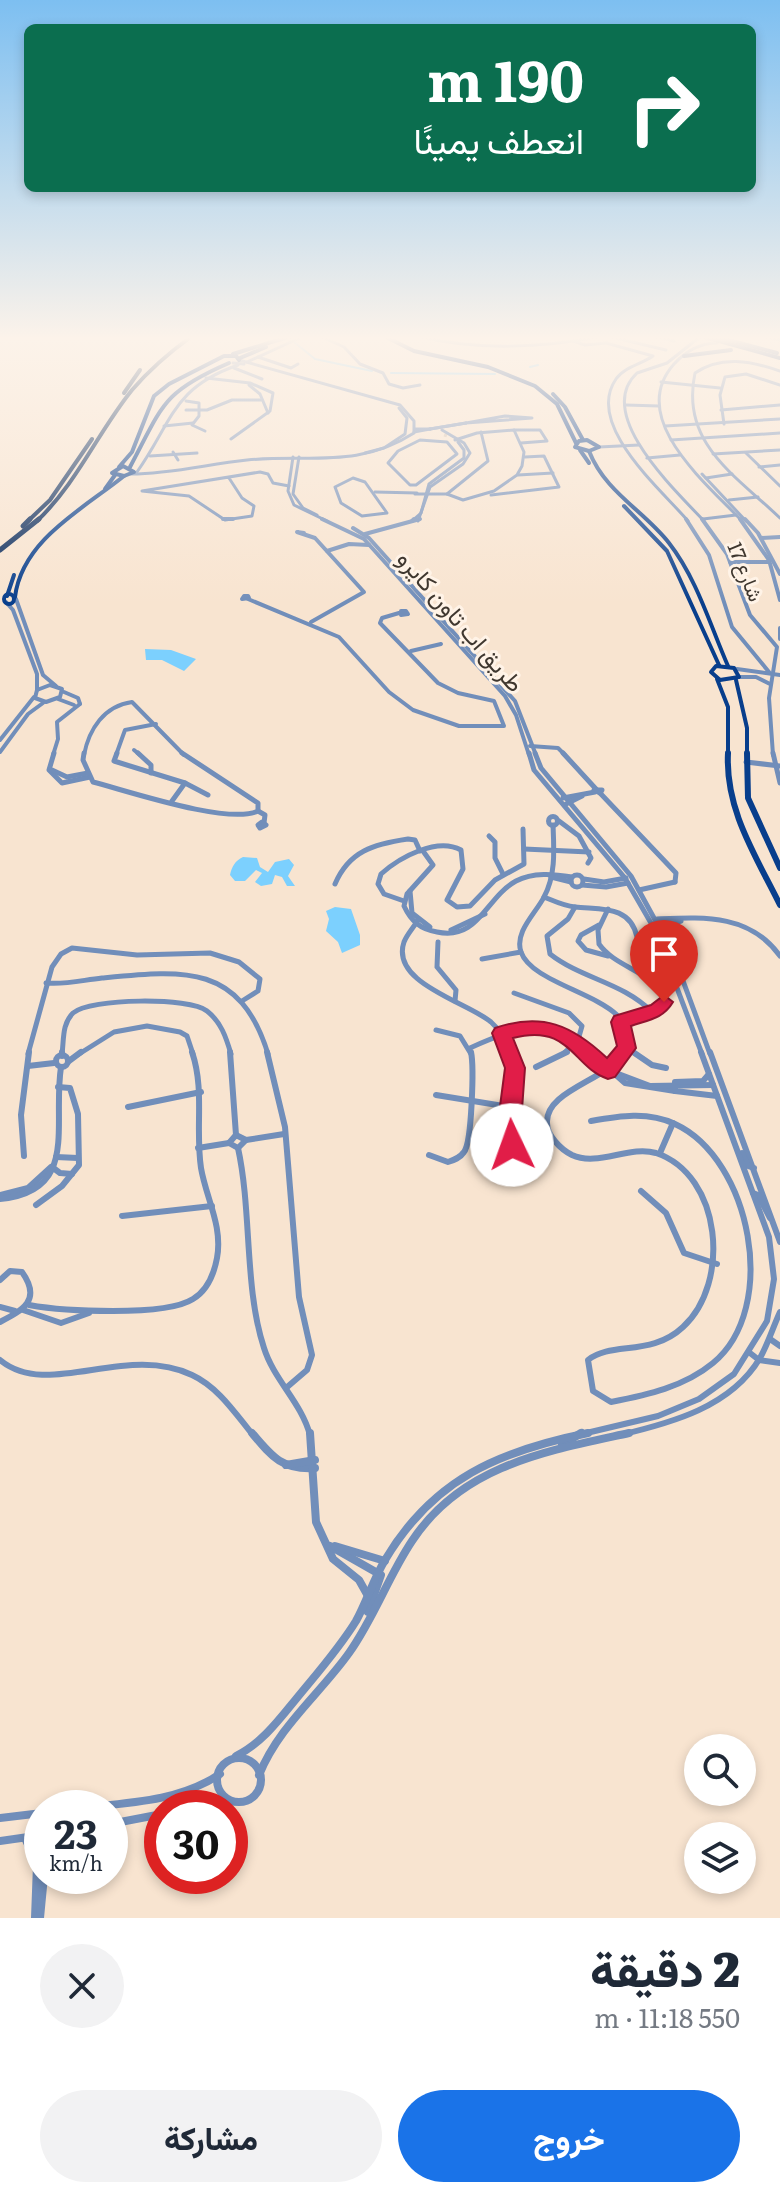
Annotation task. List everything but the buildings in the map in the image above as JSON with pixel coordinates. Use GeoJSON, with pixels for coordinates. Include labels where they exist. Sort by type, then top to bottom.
{"type":"FeatureCollection","features":[{"type":"Feature","properties":{"kind":"highway"},"geometry":{"type":"LineString","coordinates":[[0,548],[50,500],[101,426]]}},
{"type":"Feature","properties":{"kind":"highway"},"geometry":{"type":"LineString","coordinates":[[0,548],[57,500],[108,426]]}},
{"type":"Feature","properties":{"kind":"main road"},"geometry":{"type":"LineString","coordinates":[[115,475],[112,472],[134,451],[144,426]]}},
{"type":"Feature","properties":{"kind":"main road"},"geometry":{"type":"LineString","coordinates":[[115,475],[99,494],[30,550],[14,574],[3,599],[15,598],[18,574],[34,551],[134,471],[155,426]]}},
{"type":"Feature","properties":{"kind":"main road"},"geometry":{"type":"LineString","coordinates":[[567,426],[602,483],[667,551],[719,665]]}},
{"type":"Feature","properties":{"kind":"main road"},"geometry":{"type":"LineString","coordinates":[[575,426],[583,440],[598,446]]}},
{"type":"Feature","properties":{"kind":"main road"},"geometry":{"type":"LineString","coordinates":[[576,443],[583,440]]}},
{"type":"Feature","properties":{"kind":"main road"},"geometry":{"type":"LineString","coordinates":[[580,450],[589,451],[598,446]]}},
{"type":"Feature","properties":{"kind":"main road"},"geometry":{"type":"LineString","coordinates":[[589,451],[610,489],[656,528],[673,548],[728,666]]}},
{"type":"Feature","properties":{"kind":"main road"},"geometry":{"type":"LineString","coordinates":[[119,467],[134,471]]}},
{"type":"Feature","properties":{"kind":"main road"},"geometry":{"type":"LineString","coordinates":[[115,475],[124,476]]}},
{"type":"Feature","properties":{"kind":"main road"},"geometry":{"type":"LineString","coordinates":[[780,868],[750,804],[746,722],[737,669],[719,665],[711,672],[726,695],[732,720],[728,775],[732,800],[780,905]]}},
{"type":"Feature","properties":{"kind":"main road"},"geometry":{"type":"LineString","coordinates":[[717,679],[738,679]]}},
{"type":"Feature","properties":{"kind":"street"},"geometry":{"type":"LineString","coordinates":[[134,471],[149,456],[163,426],[168,426]]}},
{"type":"Feature","properties":{"kind":"street"},"geometry":{"type":"LineString","coordinates":[[197,426],[205,431]]}},
{"type":"Feature","properties":{"kind":"street"},"geometry":{"type":"LineString","coordinates":[[231,439],[250,426]]}},
{"type":"Feature","properties":{"kind":"street"},"geometry":{"type":"LineString","coordinates":[[134,471],[159,474],[249,460],[360,455],[399,440],[407,426]]}},
{"type":"Feature","properties":{"kind":"street"},"geometry":{"type":"LineString","coordinates":[[413,426],[415,430]]}},
{"type":"Feature","properties":{"kind":"street"},"geometry":{"type":"LineString","coordinates":[[428,431],[448,426]]}},
{"type":"Feature","properties":{"kind":"street"},"geometry":{"type":"LineString","coordinates":[[415,430],[439,430],[456,426]]}},
{"type":"Feature","properties":{"kind":"street"},"geometry":{"type":"LineString","coordinates":[[616,426],[624,444],[703,542],[715,565],[728,619],[736,634],[770,673]]}},
{"type":"Feature","properties":{"kind":"street","name":"شارع 17"},"geometry":{"type":"LineString","coordinates":[[632,426],[638,444],[647,458],[703,519],[730,562],[747,610],[778,648],[770,673],[770,731],[780,783]]}},
{"type":"Feature","properties":{"kind":"street"},"geometry":{"type":"LineString","coordinates":[[680,426],[665,426],[681,455],[760,539],[780,574]]}},
{"type":"Feature","properties":{"kind":"street"},"geometry":{"type":"LineString","coordinates":[[695,426],[713,454],[780,518]]}},
{"type":"Feature","properties":{"kind":"street"},"geometry":{"type":"LineString","coordinates":[[296,458],[364,457],[405,442],[415,430]]}},
{"type":"Feature","properties":{"kind":"street"},"geometry":{"type":"LineString","coordinates":[[439,430],[457,440],[481,432],[540,430],[547,441],[521,443]]}},
{"type":"Feature","properties":{"kind":"street"},"geometry":{"type":"LineString","coordinates":[[439,430],[457,440],[464,450],[463,460]]}},
{"type":"Feature","properties":{"kind":"street"},"geometry":{"type":"LineString","coordinates":[[490,494],[517,475],[525,457],[514,430]]}},
{"type":"Feature","properties":{"kind":"street"},"geometry":{"type":"LineString","coordinates":[[447,494],[482,469],[488,461],[481,432]]}},
{"type":"Feature","properties":{"kind":"street"},"geometry":{"type":"LineString","coordinates":[[672,441],[780,434]]}},
{"type":"Feature","properties":{"kind":"street"},"geometry":{"type":"LineString","coordinates":[[399,440],[405,442]]}},
{"type":"Feature","properties":{"kind":"street"},"geometry":{"type":"LineString","coordinates":[[455,455],[416,485],[408,485],[388,463],[398,451],[426,440],[440,441],[463,460]]}},
{"type":"Feature","properties":{"kind":"street"},"geometry":{"type":"LineString","coordinates":[[439,448],[440,441]]}},
{"type":"Feature","properties":{"kind":"street"},"geometry":{"type":"LineString","coordinates":[[598,446],[638,444]]}},
{"type":"Feature","properties":{"kind":"street"},"geometry":{"type":"LineString","coordinates":[[773,450],[780,457]]}},
{"type":"Feature","properties":{"kind":"street"},"geometry":{"type":"LineString","coordinates":[[713,454],[780,450]]}},
{"type":"Feature","properties":{"kind":"street"},"geometry":{"type":"LineString","coordinates":[[149,456],[173,452],[197,453]]}},
{"type":"Feature","properties":{"kind":"street"},"geometry":{"type":"LineString","coordinates":[[173,452],[178,460]]}},
{"type":"Feature","properties":{"kind":"street"},"geometry":{"type":"LineString","coordinates":[[745,452],[780,486]]}},
{"type":"Feature","properties":{"kind":"street"},"geometry":{"type":"LineString","coordinates":[[647,458],[681,455],[739,515]]}},
{"type":"Feature","properties":{"kind":"street"},"geometry":{"type":"LineString","coordinates":[[374,494],[447,494],[463,500],[490,494],[555,489],[560,485],[544,456],[525,457]]}},
{"type":"Feature","properties":{"kind":"street"},"geometry":{"type":"LineString","coordinates":[[229,478],[242,498],[254,506],[252,516],[225,520],[202,502],[181,494],[142,491],[263,472],[271,479],[291,485],[296,458]]}},
{"type":"Feature","properties":{"kind":"street"},"geometry":{"type":"LineString","coordinates":[[327,551],[409,523],[421,513],[424,494],[432,480],[463,460]]}},
{"type":"Feature","properties":{"kind":"street"},"geometry":{"type":"LineString","coordinates":[[759,467],[780,465]]}},
{"type":"Feature","properties":{"kind":"street"},"geometry":{"type":"LineString","coordinates":[[517,475],[553,473]]}},
{"type":"Feature","properties":{"kind":"street"},"geometry":{"type":"LineString","coordinates":[[705,478],[733,474]]}},
{"type":"Feature","properties":{"kind":"street"},"geometry":{"type":"LineString","coordinates":[[353,478],[363,480],[374,494],[388,512],[368,517],[346,508],[334,490],[338,484],[353,478]]}},
{"type":"Feature","properties":{"kind":"street"},"geometry":{"type":"LineString","coordinates":[[181,494],[183,485]]}},
{"type":"Feature","properties":{"kind":"street","name":"طريق اب تاون كايرو"},"geometry":{"type":"LineString","coordinates":[[236,1756],[266,1735],[345,1636],[385,1561],[423,1510],[470,1470],[506,1451],[583,1431],[657,1417],[694,1404],[723,1384],[750,1353],[765,1326],[775,1281],[770,1238],[665,952],[627,880],[549,790],[528,757],[515,701],[435,611],[364,540],[347,529],[298,509],[289,497],[291,485]]}},
{"type":"Feature","properties":{"kind":"street","name":"طريق اب تاون كايرو"},"geometry":{"type":"LineString","coordinates":[[291,485],[296,501],[308,511],[364,540],[422,603],[446,641],[458,644],[493,683],[509,703],[531,748],[563,798],[614,853],[640,890],[661,927],[780,1242]]}},
{"type":"Feature","properties":{"kind":"street"},"geometry":{"type":"LineString","coordinates":[[663,494],[675,492]]}},
{"type":"Feature","properties":{"kind":"street"},"geometry":{"type":"LineString","coordinates":[[364,540],[374,533],[417,522],[425,512],[424,494]]}},
{"type":"Feature","properties":{"kind":"street"},"geometry":{"type":"LineString","coordinates":[[728,501],[758,497]]}},
{"type":"Feature","properties":{"kind":"street"},"geometry":{"type":"LineString","coordinates":[[703,519],[739,515]]}},
{"type":"Feature","properties":{"kind":"street"},"geometry":{"type":"LineString","coordinates":[[304,533],[315,538],[364,592],[311,622]]}},
{"type":"Feature","properties":{"kind":"street"},"geometry":{"type":"LineString","coordinates":[[760,539],[780,538]]}},
{"type":"Feature","properties":{"kind":"street"},"geometry":{"type":"LineString","coordinates":[[730,562],[772,562]]}},
{"type":"Feature","properties":{"kind":"street"},"geometry":{"type":"LineString","coordinates":[[772,562],[780,600]]}},
{"type":"Feature","properties":{"kind":"street"},"geometry":{"type":"LineString","coordinates":[[401,582],[413,588]]}},
{"type":"Feature","properties":{"kind":"street"},"geometry":{"type":"LineString","coordinates":[[15,598],[43,675],[61,695],[77,704]]}},
{"type":"Feature","properties":{"kind":"street"},"geometry":{"type":"LineString","coordinates":[[0,752],[2,742],[37,690],[37,674],[13,610],[3,599]]}},
{"type":"Feature","properties":{"kind":"street"},"geometry":{"type":"LineString","coordinates":[[248,599],[311,622],[349,644],[367,661],[388,691],[416,711],[460,725],[504,726],[494,701],[458,693],[436,683],[411,651],[380,623],[382,618],[399,613]]}},
{"type":"Feature","properties":{"kind":"street"},"geometry":{"type":"LineString","coordinates":[[422,603],[435,611]]}},
{"type":"Feature","properties":{"kind":"street"},"geometry":{"type":"LineString","coordinates":[[780,628],[780,639]]}},
{"type":"Feature","properties":{"kind":"street"},"geometry":{"type":"LineString","coordinates":[[411,651],[446,641]]}},
{"type":"Feature","properties":{"kind":"street"},"geometry":{"type":"LineString","coordinates":[[474,661],[487,669]]}},
{"type":"Feature","properties":{"kind":"street"},"geometry":{"type":"LineString","coordinates":[[737,669],[780,675]]}},
{"type":"Feature","properties":{"kind":"street"},"geometry":{"type":"LineString","coordinates":[[738,679],[756,677],[770,684]]}},
{"type":"Feature","properties":{"kind":"street"},"geometry":{"type":"LineString","coordinates":[[493,683],[515,701]]}},
{"type":"Feature","properties":{"kind":"street"},"geometry":{"type":"LineString","coordinates":[[37,690],[56,686]]}},
{"type":"Feature","properties":{"kind":"street"},"geometry":{"type":"LineString","coordinates":[[2,742],[28,714],[46,702],[61,695],[78,698],[77,704],[56,724],[58,739],[49,766],[60,779],[89,775]]}},
{"type":"Feature","properties":{"kind":"street"},"geometry":{"type":"LineString","coordinates":[[34,697],[46,702]]}},
{"type":"Feature","properties":{"kind":"street"},"geometry":{"type":"LineString","coordinates":[[258,811],[258,803],[236,786],[189,760],[135,704],[124,702],[99,718],[83,753],[89,775],[97,784],[203,810],[244,816],[258,811],[265,815],[264,823]]}},
{"type":"Feature","properties":{"kind":"street"},"geometry":{"type":"LineString","coordinates":[[156,724],[125,730],[113,756],[117,764],[185,783],[208,795]]}},
{"type":"Feature","properties":{"kind":"street"},"geometry":{"type":"LineString","coordinates":[[770,731],[780,732]]}},
{"type":"Feature","properties":{"kind":"street"},"geometry":{"type":"LineString","coordinates":[[335,884],[344,863],[364,848],[408,838],[415,840],[433,865],[404,901],[408,915],[428,930],[452,933],[474,926],[512,883],[528,877],[550,876],[606,887],[627,880],[640,890],[675,882],[667,866],[558,748],[531,748]]}},
{"type":"Feature","properties":{"kind":"street"},"geometry":{"type":"LineString","coordinates":[[134,750],[148,763],[151,773]]}},
{"type":"Feature","properties":{"kind":"street"},"geometry":{"type":"LineString","coordinates":[[746,762],[777,765]]}},
{"type":"Feature","properties":{"kind":"street"},"geometry":{"type":"LineString","coordinates":[[137,769],[148,763]]}},
{"type":"Feature","properties":{"kind":"street"},"geometry":{"type":"LineString","coordinates":[[172,801],[185,783]]}},
{"type":"Feature","properties":{"kind":"street"},"geometry":{"type":"LineString","coordinates":[[549,790],[569,805],[582,796]]}},
{"type":"Feature","properties":{"kind":"street"},"geometry":{"type":"LineString","coordinates":[[563,798],[597,791]]}},
{"type":"Feature","properties":{"kind":"street"},"geometry":{"type":"LineString","coordinates":[[588,863],[589,852],[572,828],[556,823],[550,876],[544,897],[522,931],[521,952],[539,976],[600,1002],[620,1022],[627,1048],[652,1065],[666,1068]]}},
{"type":"Feature","properties":{"kind":"street"},"geometry":{"type":"LineString","coordinates":[[404,901],[384,894],[378,879],[389,865],[401,863],[421,851],[448,844],[461,850],[463,870],[447,894],[447,900],[457,907],[473,904],[503,874],[522,867],[523,829]]}},
{"type":"Feature","properties":{"kind":"street"},"geometry":{"type":"LineString","coordinates":[[489,836],[495,842],[495,858],[503,874]]}},
{"type":"Feature","properties":{"kind":"street"},"geometry":{"type":"LineString","coordinates":[[524,849],[589,852]]}},
{"type":"Feature","properties":{"kind":"street"},"geometry":{"type":"LineString","coordinates":[[410,891],[410,909],[417,922]]}},
{"type":"Feature","properties":{"kind":"street"},"geometry":{"type":"LineString","coordinates":[[544,897],[575,907],[608,909],[629,919],[637,937]]}},
{"type":"Feature","properties":{"kind":"street"},"geometry":{"type":"LineString","coordinates":[[575,907],[568,919],[547,936],[550,954],[565,964],[625,987],[652,1012]]}},
{"type":"Feature","properties":{"kind":"street"},"geometry":{"type":"LineString","coordinates":[[608,909],[600,925],[599,942],[612,957]]}},
{"type":"Feature","properties":{"kind":"street"},"geometry":{"type":"LineString","coordinates":[[657,919],[732,918],[772,945],[780,956]]}},
{"type":"Feature","properties":{"kind":"street"},"geometry":{"type":"LineString","coordinates":[[661,927],[682,920]]}},
{"type":"Feature","properties":{"kind":"street"},"geometry":{"type":"LineString","coordinates":[[417,922],[403,946],[407,969],[422,985],[481,1013],[502,1033],[515,1068],[510,1107],[510,1154]]}},
{"type":"Feature","properties":{"kind":"street"},"geometry":{"type":"LineString","coordinates":[[600,925],[581,935],[580,944],[586,950],[612,957],[660,986],[664,1002],[652,1012],[620,1022]]}},
{"type":"Feature","properties":{"kind":"street"},"geometry":{"type":"LineString","coordinates":[[438,942],[437,967],[456,990],[455,1001]]}},
{"type":"Feature","properties":{"kind":"street"},"geometry":{"type":"LineString","coordinates":[[24,1156],[19,1129],[27,1066],[46,983],[56,958],[77,947],[139,956],[213,954],[232,959],[259,977],[258,991],[242,1001]]}},
{"type":"Feature","properties":{"kind":"street"},"geometry":{"type":"LineString","coordinates":[[482,959],[521,952]]}},
{"type":"Feature","properties":{"kind":"street"},"geometry":{"type":"LineString","coordinates":[[46,983],[109,977],[200,978],[222,984],[242,1001],[265,1038],[295,1199],[300,1300],[312,1356],[309,1368],[286,1388]]}},
{"type":"Feature","properties":{"kind":"street"},"geometry":{"type":"LineString","coordinates":[[514,993],[574,1015],[583,1029],[577,1041],[560,1057],[536,1067]]}},
{"type":"Feature","properties":{"kind":"street"},"geometry":{"type":"LineString","coordinates":[[0,1197],[43,1186],[51,1176],[56,1157],[58,1065],[62,1056],[65,1023],[75,1011],[86,1005],[187,1002],[200,1005],[217,1022],[231,1055],[236,1135],[229,1143]]}},
{"type":"Feature","properties":{"kind":"street"},"geometry":{"type":"LineString","coordinates":[[470,1048],[502,1033],[535,1027],[577,1041],[608,1071],[631,1086],[674,1089],[713,1085]]}},
{"type":"Feature","properties":{"kind":"street"},"geometry":{"type":"LineString","coordinates":[[0,1307],[23,1308],[61,1323],[90,1312],[177,1306],[199,1295],[211,1280],[217,1257],[218,1231],[203,1181],[198,1148],[201,1092],[197,1058],[187,1036],[178,1029],[115,1031],[69,1061],[58,1065],[27,1066]]}},
{"type":"Feature","properties":{"kind":"street"},"geometry":{"type":"LineString","coordinates":[[429,1155],[441,1162],[461,1157],[470,1137],[469,1101],[476,1067],[470,1048],[456,1034],[436,1030]]}},
{"type":"Feature","properties":{"kind":"street"},"geometry":{"type":"LineString","coordinates":[[591,1121],[644,1115],[673,1123],[703,1143],[730,1180],[753,1252],[754,1277],[750,1305],[731,1344],[697,1376],[649,1396],[611,1402],[598,1396],[587,1366],[592,1356],[639,1349],[671,1338],[703,1305],[717,1264],[713,1232],[696,1187],[681,1167],[660,1153],[631,1149],[585,1158],[566,1152],[553,1139],[547,1118],[551,1104],[563,1092],[608,1071],[627,1048]]}},
{"type":"Feature","properties":{"kind":"street"},"geometry":{"type":"LineString","coordinates":[[62,1056],[69,1061]]}},
{"type":"Feature","properties":{"kind":"street"},"geometry":{"type":"LineString","coordinates":[[701,1086],[709,1073]]}},
{"type":"Feature","properties":{"kind":"street"},"geometry":{"type":"LineString","coordinates":[[674,1089],[675,1082],[701,1086],[718,1096]]}},
{"type":"Feature","properties":{"kind":"street"},"geometry":{"type":"LineString","coordinates":[[36,1205],[73,1174],[78,1158],[76,1100],[70,1088],[57,1087]]}},
{"type":"Feature","properties":{"kind":"street"},"geometry":{"type":"LineString","coordinates":[[128,1107],[201,1092]]}},
{"type":"Feature","properties":{"kind":"street"},"geometry":{"type":"LineString","coordinates":[[436,1095],[510,1107]]}},
{"type":"Feature","properties":{"kind":"street"},"geometry":{"type":"LineString","coordinates":[[660,1153],[673,1123]]}},
{"type":"Feature","properties":{"kind":"street"},"geometry":{"type":"LineString","coordinates":[[236,1135],[246,1140],[284,1134]]}},
{"type":"Feature","properties":{"kind":"street"},"geometry":{"type":"LineString","coordinates":[[733,1139],[747,1165],[754,1168]]}},
{"type":"Feature","properties":{"kind":"street"},"geometry":{"type":"LineString","coordinates":[[238,1148],[246,1140]]}},
{"type":"Feature","properties":{"kind":"street"},"geometry":{"type":"LineString","coordinates":[[198,1148],[229,1143],[238,1148],[251,1208],[260,1334],[271,1367],[308,1426],[315,1464],[313,1509],[321,1533],[336,1562],[359,1578],[368,1596]]}},
{"type":"Feature","properties":{"kind":"street"},"geometry":{"type":"LineString","coordinates":[[56,1157],[78,1158]]}},
{"type":"Feature","properties":{"kind":"street"},"geometry":{"type":"LineString","coordinates":[[52,1166],[60,1173],[73,1174]]}},
{"type":"Feature","properties":{"kind":"street"},"geometry":{"type":"LineString","coordinates":[[641,1191],[666,1213],[684,1253],[717,1264]]}},
{"type":"Feature","properties":{"kind":"street"},"geometry":{"type":"LineString","coordinates":[[753,1193],[758,1195],[775,1225]]}},
{"type":"Feature","properties":{"kind":"street"},"geometry":{"type":"LineString","coordinates":[[122,1216],[212,1206]]}},
{"type":"Feature","properties":{"kind":"street"},"geometry":{"type":"LineString","coordinates":[[0,1280],[13,1270],[24,1274],[23,1308]]}},
{"type":"Feature","properties":{"kind":"street"},"geometry":{"type":"LineString","coordinates":[[0,1322],[23,1308]]}},
{"type":"Feature","properties":{"kind":"street"},"geometry":{"type":"LineString","coordinates":[[248,1799],[257,1788],[259,1775],[273,1745],[349,1653],[408,1543],[452,1496],[502,1466],[561,1446],[651,1429],[694,1416],[725,1396],[759,1360],[780,1312]]}},
{"type":"Feature","properties":{"kind":"street"},"geometry":{"type":"LineString","coordinates":[[770,1339],[780,1346]]}},
{"type":"Feature","properties":{"kind":"street"},"geometry":{"type":"LineString","coordinates":[[750,1353],[759,1360],[780,1363]]}},
{"type":"Feature","properties":{"kind":"street"},"geometry":{"type":"LineString","coordinates":[[0,1360],[14,1373],[31,1377],[120,1363],[184,1371],[215,1388],[285,1465],[315,1464]]}},
{"type":"Feature","properties":{"kind":"street"},"geometry":{"type":"LineString","coordinates":[[561,1446],[583,1431]]}},
{"type":"Feature","properties":{"kind":"street"},"geometry":{"type":"LineString","coordinates":[[330,1546],[378,1573],[381,1581],[364,1628]]}},
{"type":"Feature","properties":{"kind":"street"},"geometry":{"type":"LineString","coordinates":[[330,1546],[385,1561]]}},
{"type":"Feature","properties":{"kind":"street"},"geometry":{"type":"LineString","coordinates":[[128,1800],[202,1786],[220,1774],[228,1761],[236,1756],[253,1761],[259,1775]]}},
{"type":"Feature","properties":{"kind":"street"},"geometry":{"type":"LineString","coordinates":[[220,1774],[220,1790]]}},
{"type":"Feature","properties":{"kind":"street"},"geometry":{"type":"LineString","coordinates":[[0,1818],[24,1815]]}},
{"type":"Feature","properties":{"kind":"street"},"geometry":{"type":"LineString","coordinates":[[0,1841],[24,1838]]}},
{"type":"Feature","properties":{"kind":"street"},"geometry":{"type":"LineString","coordinates":[[37,1918],[40,1894]]}},
{"type":"Feature","properties":{"kind":"water"},"geometry":{"type":"Polygon","coordinates":[[[145,649],[171,650],[196,659],[184,671],[162,660],[146,660],[145,649]]]}},
{"type":"Feature","properties":{"kind":"water"},"geometry":{"type":"Polygon","coordinates":[[[243,857],[257,858],[260,867],[268,872],[275,862],[289,859],[294,865],[288,876],[295,886],[287,886],[282,877],[275,875],[272,884],[261,886],[255,882],[262,873],[256,870],[245,881],[235,881],[230,875],[232,869],[243,857]]]}},
{"type":"Feature","properties":{"kind":"water"},"geometry":{"type":"Polygon","coordinates":[[[335,907],[351,909],[360,935],[360,945],[342,953],[338,942],[326,931],[329,919],[326,911],[335,907]]]}},
{"type":"Feature","properties":{"kind":"route"},"geometry":{"type":"LineString","coordinates":[[512,1145],[509,1114],[516,1076],[511,1052],[502,1033],[528,1026],[549,1030],[577,1041],[608,1071],[627,1048],[627,1037],[620,1022],[658,1010],[664,1002]]}}]}
